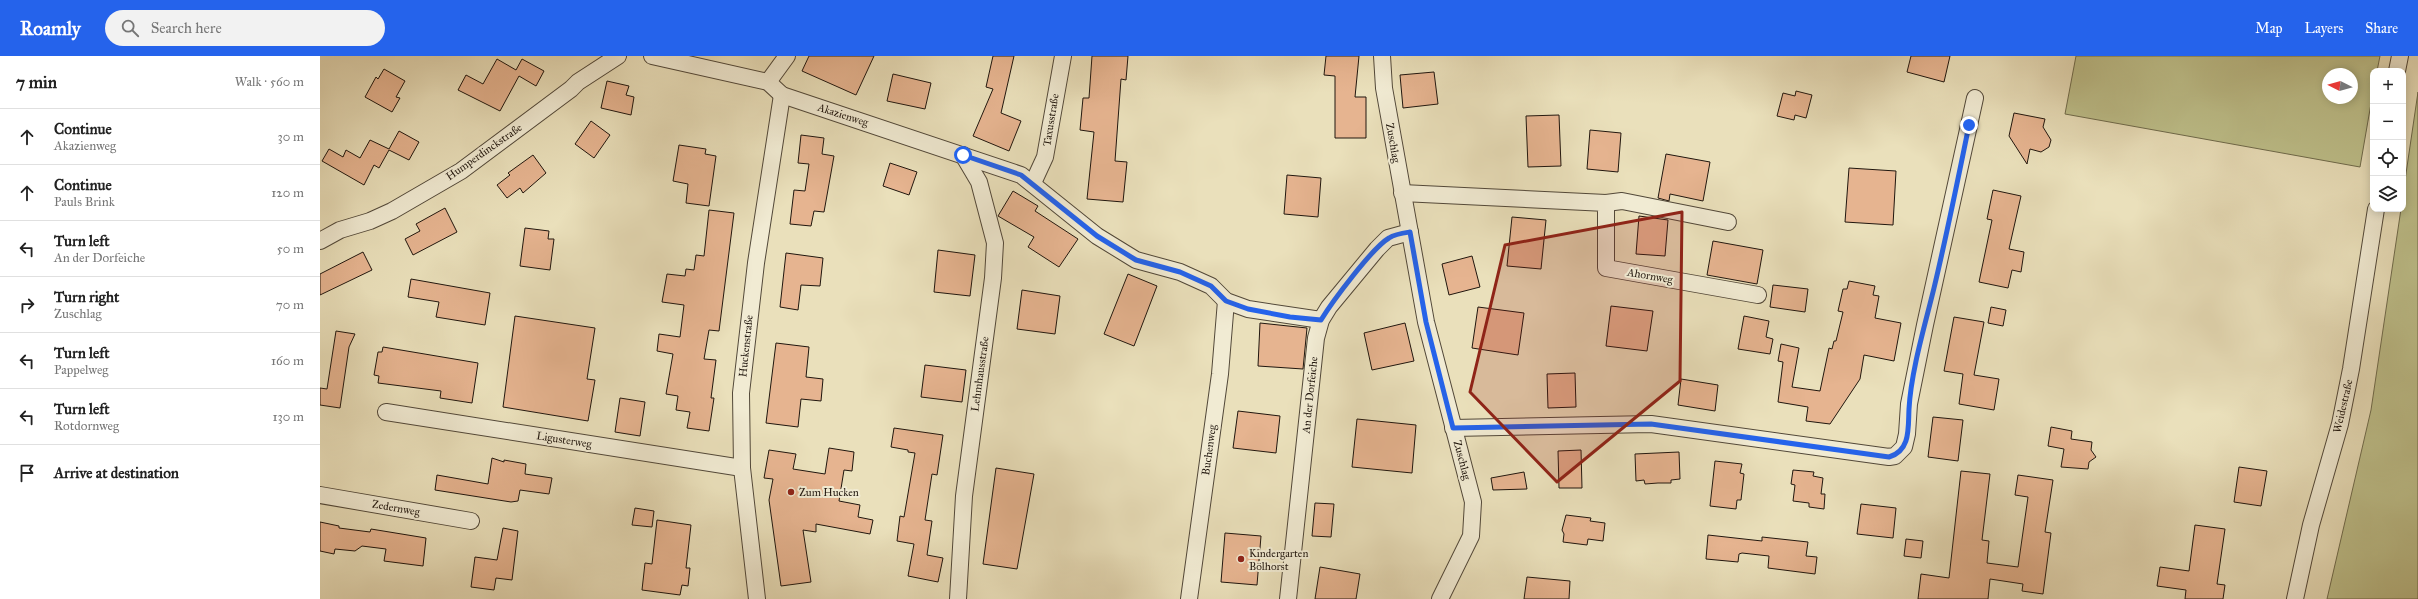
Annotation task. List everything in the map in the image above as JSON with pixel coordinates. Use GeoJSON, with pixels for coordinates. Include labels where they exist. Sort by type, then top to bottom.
{"type":"FeatureCollection","features":[{"type":"Feature","properties":{"kind":"street","name":"Humperdinckstraße"},"geometry":{"type":"LineString","coordinates":[[320,241],[340,230],[370,221],[392,211],[461,171],[571,89],[578,82],[618,56]]}},
{"type":"Feature","properties":{"kind":"street"},"geometry":{"type":"LineString","coordinates":[[652,56],[768,82],[787,56]]}},
{"type":"Feature","properties":{"kind":"street","name":"Taxusstraße"},"geometry":{"type":"LineString","coordinates":[[1032,183],[1045,157],[1063,56]]}},
{"type":"Feature","properties":{"kind":"street","name":"Zuschlag"},"geometry":{"type":"LineString","coordinates":[[1382,56],[1384,88],[1426,322],[1473,502],[1471,536],[1440,599]]}},
{"type":"Feature","properties":{"kind":"street"},"geometry":{"type":"LineString","coordinates":[[2398,68],[2400,56]]}},
{"type":"Feature","properties":{"kind":"street","name":"Akazienweg"},"geometry":{"type":"LineString","coordinates":[[768,82],[782,95],[1021,175],[1103,240],[1136,260],[1180,272],[1211,286],[1226,301]]}},
{"type":"Feature","properties":{"kind":"street","name":"Huckenstraße"},"geometry":{"type":"LineString","coordinates":[[757,599],[742,468],[741,393],[756,264],[782,95]]}},
{"type":"Feature","properties":{"kind":"street"},"geometry":{"type":"LineString","coordinates":[[1453,428],[1651,424],[1889,457],[1900,452],[1904,447],[1908,434],[1909,404],[1975,98]]}},
{"type":"Feature","properties":{"kind":"street","name":"Lehmhausstraße"},"geometry":{"type":"LineString","coordinates":[[958,599],[964,496],[993,278],[995,243],[979,182],[963,155]]}},
{"type":"Feature","properties":{"kind":"street"},"geometry":{"type":"LineString","coordinates":[[1402,193],[1606,203],[1622,201],[1728,222]]}},
{"type":"Feature","properties":{"kind":"street","name":"Ahornweg"},"geometry":{"type":"LineString","coordinates":[[1606,203],[1606,268],[1758,296]]}},
{"type":"Feature","properties":{"kind":"street","name":"Weidestraße"},"geometry":{"type":"LineString","coordinates":[[2295,599],[2311,525],[2340,424],[2351,369],[2376,212]]}},
{"type":"Feature","properties":{"kind":"street","name":"An der Dorfeiche"},"geometry":{"type":"LineString","coordinates":[[1288,599],[1316,338],[1321,320],[1329,307],[1377,249],[1388,238],[1410,232]]}},
{"type":"Feature","properties":{"kind":"street"},"geometry":{"type":"LineString","coordinates":[[1226,301],[1248,309],[1290,317],[1321,320]]}},
{"type":"Feature","properties":{"kind":"street","name":"Buchenweg"},"geometry":{"type":"LineString","coordinates":[[1189,599],[1220,374],[1226,301]]}},
{"type":"Feature","properties":{"kind":"street","name":"Ligusterweg"},"geometry":{"type":"LineString","coordinates":[[386,412],[742,468]]}},
{"type":"Feature","properties":{"kind":"street","name":"Zedernweg"},"geometry":{"type":"LineString","coordinates":[[320,496],[471,521]]}},
{"type":"Feature","properties":{"kind":"highlighted area"},"geometry":{"type":"Polygon","coordinates":[[[1682,212],[1680,381],[1557,482],[1470,392],[1505,245],[1682,212]]]}},
{"type":"Feature","properties":{"kind":"green space"},"geometry":{"type":"Polygon","coordinates":[[[2076,56],[2380,56],[2378,68],[2370,68],[2370,109],[2360,167],[2065,114],[2076,56]]]}},
{"type":"Feature","properties":{"kind":"green space"},"geometry":{"type":"Polygon","coordinates":[[[2418,92],[2418,599],[2327,599],[2371,410],[2401,212],[2406,212],[2406,174],[2418,92]]]}},
{"type":"Feature","properties":{"kind":"building"},"geometry":{"type":"Polygon","coordinates":[[[809,56],[874,56],[856,95],[802,71],[809,56]]]}},
{"type":"Feature","properties":{"kind":"building"},"geometry":{"type":"Polygon","coordinates":[[[993,56],[1014,56],[1001,113],[1021,121],[1009,151],[973,136],[993,89],[986,87],[993,56]]]}},
{"type":"Feature","properties":{"kind":"building"},"geometry":{"type":"Polygon","coordinates":[[[1092,56],[1128,56],[1126,80],[1121,79],[1115,161],[1127,162],[1123,202],[1087,199],[1094,132],[1080,130],[1083,98],[1089,98],[1092,56]]]}},
{"type":"Feature","properties":{"kind":"building"},"geometry":{"type":"Polygon","coordinates":[[[1326,56],[1359,56],[1355,97],[1366,97],[1366,138],[1335,138],[1335,76],[1324,75],[1326,56]]]}},
{"type":"Feature","properties":{"kind":"building"},"geometry":{"type":"Polygon","coordinates":[[[1911,56],[1950,56],[1944,82],[1907,72],[1911,56]]]}},
{"type":"Feature","properties":{"kind":"building"},"geometry":{"type":"Polygon","coordinates":[[[497,59],[516,70],[522,59],[544,71],[536,86],[519,76],[500,111],[458,90],[466,75],[483,84],[497,59]]]}},
{"type":"Feature","properties":{"kind":"building"},"geometry":{"type":"Polygon","coordinates":[[[384,69],[405,81],[396,97],[400,98],[392,112],[365,97],[376,77],[378,79],[384,69]]]}},
{"type":"Feature","properties":{"kind":"building"},"geometry":{"type":"Polygon","coordinates":[[[1434,72],[1438,104],[1403,108],[1400,75],[1434,72]]]}},
{"type":"Feature","properties":{"kind":"building"},"geometry":{"type":"Polygon","coordinates":[[[893,74],[931,83],[925,109],[887,101],[893,74]]]}},
{"type":"Feature","properties":{"kind":"building"},"geometry":{"type":"Polygon","coordinates":[[[607,81],[629,86],[626,95],[634,97],[631,115],[601,108],[607,81]]]}},
{"type":"Feature","properties":{"kind":"building"},"geometry":{"type":"Polygon","coordinates":[[[1796,91],[1812,95],[1806,118],[1795,115],[1794,120],[1777,116],[1783,93],[1795,96],[1796,91]]]}},
{"type":"Feature","properties":{"kind":"building"},"geometry":{"type":"Polygon","coordinates":[[[2014,113],[2045,119],[2043,127],[2051,140],[2049,147],[2041,152],[2030,149],[2027,164],[2009,136],[2014,113]]]}},
{"type":"Feature","properties":{"kind":"building"},"geometry":{"type":"Polygon","coordinates":[[[1559,115],[1561,166],[1528,167],[1526,116],[1559,115]]]}},
{"type":"Feature","properties":{"kind":"building"},"geometry":{"type":"Polygon","coordinates":[[[591,121],[610,135],[594,158],[575,144],[591,121]]]}},
{"type":"Feature","properties":{"kind":"building"},"geometry":{"type":"Polygon","coordinates":[[[1590,130],[1621,133],[1618,172],[1587,169],[1590,130]]]}},
{"type":"Feature","properties":{"kind":"building"},"geometry":{"type":"Polygon","coordinates":[[[399,131],[419,142],[409,160],[389,150],[379,168],[374,165],[364,185],[322,161],[329,149],[343,157],[346,150],[360,158],[370,140],[389,149],[399,131]]]}},
{"type":"Feature","properties":{"kind":"building"},"geometry":{"type":"Polygon","coordinates":[[[801,135],[824,138],[822,154],[834,156],[824,212],[814,211],[811,226],[790,224],[794,190],[805,191],[809,164],[798,163],[801,135]]]}},
{"type":"Feature","properties":{"kind":"building"},"geometry":{"type":"Polygon","coordinates":[[[679,145],[706,149],[705,154],[716,156],[709,206],[686,203],[688,184],[673,181],[679,145]]]}},
{"type":"Feature","properties":{"kind":"building"},"geometry":{"type":"Polygon","coordinates":[[[1666,154],[1710,162],[1703,201],[1670,194],[1669,201],[1658,198],[1666,154]]]}},
{"type":"Feature","properties":{"kind":"building"},"geometry":{"type":"Polygon","coordinates":[[[533,155],[546,173],[523,193],[520,188],[507,198],[497,185],[510,175],[508,173],[533,155]]]}},
{"type":"Feature","properties":{"kind":"building"},"geometry":{"type":"Polygon","coordinates":[[[890,163],[917,172],[909,195],[883,186],[890,163]]]}},
{"type":"Feature","properties":{"kind":"building"},"geometry":{"type":"Polygon","coordinates":[[[1849,168],[1896,171],[1893,225],[1845,222],[1849,168]]]}},
{"type":"Feature","properties":{"kind":"building"},"geometry":{"type":"Polygon","coordinates":[[[1287,175],[1321,178],[1318,217],[1284,214],[1287,175]]]}},
{"type":"Feature","properties":{"kind":"building"},"geometry":{"type":"Polygon","coordinates":[[[1993,190],[2021,196],[2009,249],[2024,252],[2021,272],[2012,270],[2008,288],[1979,282],[1992,220],[1987,219],[1993,190]]]}},
{"type":"Feature","properties":{"kind":"building"},"geometry":{"type":"Polygon","coordinates":[[[1013,191],[1038,206],[1035,211],[1078,239],[1059,267],[1028,247],[1034,237],[998,216],[1013,191]]]}},
{"type":"Feature","properties":{"kind":"building"},"geometry":{"type":"Polygon","coordinates":[[[445,208],[457,232],[413,255],[405,239],[420,231],[416,224],[445,208]]]}},
{"type":"Feature","properties":{"kind":"building"},"geometry":{"type":"Polygon","coordinates":[[[709,210],[734,213],[719,331],[709,330],[704,359],[716,360],[711,398],[714,398],[709,431],[687,428],[690,412],[676,410],[678,396],[666,394],[673,354],[657,351],[659,334],[680,337],[684,305],[662,302],[667,274],[685,276],[686,269],[694,270],[696,255],[704,256],[709,210]]]}},
{"type":"Feature","properties":{"kind":"building"},"geometry":{"type":"Polygon","coordinates":[[[1639,216],[1668,220],[1665,256],[1636,254],[1639,216]]]}},
{"type":"Feature","properties":{"kind":"building"},"geometry":{"type":"Polygon","coordinates":[[[1512,217],[1546,220],[1541,269],[1507,266],[1512,217]]]}},
{"type":"Feature","properties":{"kind":"building"},"geometry":{"type":"Polygon","coordinates":[[[525,228],[549,231],[548,239],[554,239],[550,270],[520,266],[525,228]]]}},
{"type":"Feature","properties":{"kind":"building"},"geometry":{"type":"Polygon","coordinates":[[[1713,241],[1763,250],[1757,284],[1707,275],[1713,241]]]}},
{"type":"Feature","properties":{"kind":"building"},"geometry":{"type":"Polygon","coordinates":[[[938,250],[975,255],[970,296],[934,292],[938,250]]]}},
{"type":"Feature","properties":{"kind":"building"},"geometry":{"type":"Polygon","coordinates":[[[363,252],[372,270],[320,295],[320,274],[363,252]]]}},
{"type":"Feature","properties":{"kind":"building"},"geometry":{"type":"Polygon","coordinates":[[[786,253],[823,258],[820,286],[801,285],[798,310],[780,307],[786,253]]]}},
{"type":"Feature","properties":{"kind":"building"},"geometry":{"type":"Polygon","coordinates":[[[1472,256],[1480,287],[1449,295],[1442,264],[1472,256]]]}},
{"type":"Feature","properties":{"kind":"building"},"geometry":{"type":"Polygon","coordinates":[[[1128,274],[1157,286],[1134,346],[1104,334],[1128,274]]]}},
{"type":"Feature","properties":{"kind":"building"},"geometry":{"type":"Polygon","coordinates":[[[411,279],[490,293],[485,325],[436,317],[439,302],[408,297],[411,279]]]}},
{"type":"Feature","properties":{"kind":"building"},"geometry":{"type":"Polygon","coordinates":[[[1849,281],[1875,286],[1873,295],[1879,296],[1875,318],[1901,323],[1894,361],[1864,355],[1860,379],[1830,424],[1806,421],[1808,407],[1778,402],[1783,362],[1778,361],[1781,344],[1799,348],[1792,387],[1820,391],[1829,348],[1832,349],[1834,341],[1836,341],[1843,312],[1838,311],[1843,289],[1847,289],[1849,281]]]}},
{"type":"Feature","properties":{"kind":"building"},"geometry":{"type":"Polygon","coordinates":[[[1773,285],[1808,289],[1805,312],[1770,307],[1773,285]]]}},
{"type":"Feature","properties":{"kind":"building"},"geometry":{"type":"Polygon","coordinates":[[[1022,290],[1060,296],[1055,334],[1017,329],[1022,290]]]}},
{"type":"Feature","properties":{"kind":"building"},"geometry":{"type":"Polygon","coordinates":[[[1611,306],[1653,311],[1647,351],[1606,346],[1611,306]]]}},
{"type":"Feature","properties":{"kind":"building"},"geometry":{"type":"Polygon","coordinates":[[[1478,307],[1524,313],[1518,355],[1472,348],[1478,307]]]}},
{"type":"Feature","properties":{"kind":"building"},"geometry":{"type":"Polygon","coordinates":[[[1991,307],[2006,310],[2003,326],[1988,323],[1991,307]]]}},
{"type":"Feature","properties":{"kind":"building"},"geometry":{"type":"Polygon","coordinates":[[[515,316],[595,328],[587,379],[595,380],[588,421],[503,407],[515,316]]]}},
{"type":"Feature","properties":{"kind":"building"},"geometry":{"type":"Polygon","coordinates":[[[1744,316],[1769,321],[1766,337],[1773,339],[1770,354],[1738,349],[1744,316]]]}},
{"type":"Feature","properties":{"kind":"building"},"geometry":{"type":"Polygon","coordinates":[[[1954,317],[1984,322],[1974,375],[1999,379],[1994,410],[1959,404],[1963,374],[1944,371],[1954,317]]]}},
{"type":"Feature","properties":{"kind":"building"},"geometry":{"type":"Polygon","coordinates":[[[1260,323],[1307,328],[1303,369],[1258,366],[1260,323]]]}},
{"type":"Feature","properties":{"kind":"building"},"geometry":{"type":"Polygon","coordinates":[[[1405,323],[1414,361],[1372,370],[1364,333],[1405,323]]]}},
{"type":"Feature","properties":{"kind":"building"},"geometry":{"type":"Polygon","coordinates":[[[336,331],[355,334],[349,347],[340,408],[320,405],[320,388],[327,389],[336,331]]]}},
{"type":"Feature","properties":{"kind":"building"},"geometry":{"type":"Polygon","coordinates":[[[776,343],[809,347],[806,377],[823,379],[821,401],[801,399],[798,427],[766,423],[776,343]]]}},
{"type":"Feature","properties":{"kind":"building"},"geometry":{"type":"Polygon","coordinates":[[[383,347],[478,363],[472,403],[440,398],[441,391],[378,383],[379,376],[374,375],[378,352],[382,352],[383,347]]]}},
{"type":"Feature","properties":{"kind":"building"},"geometry":{"type":"Polygon","coordinates":[[[925,365],[966,370],[962,402],[921,397],[925,365]]]}},
{"type":"Feature","properties":{"kind":"building"},"geometry":{"type":"Polygon","coordinates":[[[1575,373],[1576,407],[1548,408],[1547,374],[1575,373]]]}},
{"type":"Feature","properties":{"kind":"building"},"geometry":{"type":"Polygon","coordinates":[[[1681,379],[1718,385],[1715,411],[1678,405],[1681,379]]]}},
{"type":"Feature","properties":{"kind":"building"},"geometry":{"type":"Polygon","coordinates":[[[620,398],[645,402],[640,436],[615,432],[620,398]]]}},
{"type":"Feature","properties":{"kind":"building"},"geometry":{"type":"Polygon","coordinates":[[[1238,411],[1280,416],[1276,453],[1233,448],[1238,411]]]}},
{"type":"Feature","properties":{"kind":"building"},"geometry":{"type":"Polygon","coordinates":[[[1933,417],[1963,420],[1958,461],[1928,457],[1933,417]]]}},
{"type":"Feature","properties":{"kind":"building"},"geometry":{"type":"Polygon","coordinates":[[[1357,419],[1416,425],[1412,473],[1352,467],[1357,419]]]}},
{"type":"Feature","properties":{"kind":"building"},"geometry":{"type":"Polygon","coordinates":[[[2051,427],[2072,431],[2071,439],[2092,442],[2091,450],[2096,457],[2089,462],[2088,469],[2061,467],[2064,449],[2048,446],[2051,427]]]}},
{"type":"Feature","properties":{"kind":"building"},"geometry":{"type":"Polygon","coordinates":[[[894,428],[943,435],[937,475],[932,474],[925,520],[932,521],[927,555],[943,558],[938,582],[908,576],[914,544],[897,541],[900,516],[904,517],[915,453],[908,452],[908,450],[891,447],[894,428]]]}},
{"type":"Feature","properties":{"kind":"building"},"geometry":{"type":"Polygon","coordinates":[[[829,448],[854,452],[852,471],[844,470],[839,501],[860,505],[858,517],[873,520],[870,534],[816,524],[816,532],[803,530],[811,582],[781,586],[769,500],[773,479],[764,478],[769,450],[796,454],[793,469],[825,474],[829,448]]]}},
{"type":"Feature","properties":{"kind":"building"},"geometry":{"type":"Polygon","coordinates":[[[1581,450],[1582,488],[1559,488],[1558,451],[1581,450]]]}},
{"type":"Feature","properties":{"kind":"building"},"geometry":{"type":"Polygon","coordinates":[[[1679,452],[1680,479],[1671,480],[1671,483],[1645,484],[1644,480],[1636,481],[1635,454],[1679,452]]]}},
{"type":"Feature","properties":{"kind":"building"},"geometry":{"type":"Polygon","coordinates":[[[492,458],[504,462],[504,460],[526,464],[525,474],[552,478],[549,494],[520,490],[518,501],[511,502],[435,490],[437,475],[488,484],[492,458]]]}},
{"type":"Feature","properties":{"kind":"building"},"geometry":{"type":"Polygon","coordinates":[[[1715,461],[1742,464],[1740,473],[1744,474],[1741,500],[1737,500],[1736,509],[1710,506],[1715,461]]]}},
{"type":"Feature","properties":{"kind":"building"},"geometry":{"type":"Polygon","coordinates":[[[2239,467],[2267,471],[2261,506],[2234,502],[2239,467]]]}},
{"type":"Feature","properties":{"kind":"building"},"geometry":{"type":"Polygon","coordinates":[[[996,468],[1034,474],[1017,569],[983,564],[996,468]]]}},
{"type":"Feature","properties":{"kind":"building"},"geometry":{"type":"Polygon","coordinates":[[[1793,470],[1814,472],[1813,476],[1823,478],[1821,494],[1825,494],[1824,509],[1809,507],[1809,503],[1793,501],[1795,485],[1791,484],[1793,470]]]}},
{"type":"Feature","properties":{"kind":"building"},"geometry":{"type":"Polygon","coordinates":[[[1961,471],[1990,474],[1982,540],[1989,541],[1987,563],[2018,567],[2028,497],[2015,495],[2018,475],[2053,480],[2045,532],[2051,533],[2043,594],[2022,591],[2023,584],[1990,579],[1988,599],[1918,599],[1921,574],[1949,578],[1961,471]]]}},
{"type":"Feature","properties":{"kind":"building"},"geometry":{"type":"Polygon","coordinates":[[[1524,472],[1527,489],[1493,490],[1491,478],[1524,472]]]}},
{"type":"Feature","properties":{"kind":"building"},"geometry":{"type":"Polygon","coordinates":[[[1315,503],[1334,504],[1331,537],[1312,536],[1315,503]]]}},
{"type":"Feature","properties":{"kind":"building"},"geometry":{"type":"Polygon","coordinates":[[[1861,504],[1896,508],[1893,538],[1857,534],[1861,504]]]}},
{"type":"Feature","properties":{"kind":"building"},"geometry":{"type":"Polygon","coordinates":[[[635,508],[654,511],[652,527],[632,525],[635,508]]]}},
{"type":"Feature","properties":{"kind":"building"},"geometry":{"type":"Polygon","coordinates":[[[1566,515],[1591,518],[1590,521],[1605,523],[1603,541],[1588,539],[1587,545],[1563,542],[1564,534],[1562,530],[1566,515]]]}},
{"type":"Feature","properties":{"kind":"building"},"geometry":{"type":"Polygon","coordinates":[[[657,520],[691,525],[686,568],[690,568],[688,586],[682,585],[680,595],[642,590],[645,563],[652,564],[657,520]]]}},
{"type":"Feature","properties":{"kind":"building"},"geometry":{"type":"Polygon","coordinates":[[[320,522],[339,526],[339,528],[370,532],[371,529],[426,538],[423,566],[384,561],[386,549],[362,546],[355,551],[335,549],[334,554],[320,551],[320,522]]]}},
{"type":"Feature","properties":{"kind":"building"},"geometry":{"type":"Polygon","coordinates":[[[2195,525],[2225,529],[2217,584],[2225,585],[2223,599],[2185,599],[2186,590],[2157,586],[2160,567],[2189,571],[2195,525]]]}},
{"type":"Feature","properties":{"kind":"building"},"geometry":{"type":"Polygon","coordinates":[[[503,528],[518,531],[512,580],[496,578],[494,590],[471,587],[475,557],[497,560],[503,528]]]}},
{"type":"Feature","properties":{"kind":"building","name":"Kindergarten Bölhorst"},"geometry":{"type":"Polygon","coordinates":[[[1225,533],[1261,536],[1257,585],[1221,582],[1225,533]]]}},
{"type":"Feature","properties":{"kind":"building"},"geometry":{"type":"Polygon","coordinates":[[[1708,535],[1762,541],[1762,537],[1808,542],[1806,556],[1817,557],[1815,574],[1768,568],[1769,556],[1742,553],[1739,554],[1738,562],[1706,559],[1708,535]]]}},
{"type":"Feature","properties":{"kind":"building"},"geometry":{"type":"Polygon","coordinates":[[[1906,539],[1923,541],[1921,558],[1904,556],[1906,539]]]}},
{"type":"Feature","properties":{"kind":"building"},"geometry":{"type":"Polygon","coordinates":[[[1320,567],[1360,574],[1356,599],[1315,599],[1320,567]]]}},
{"type":"Feature","properties":{"kind":"building"},"geometry":{"type":"Polygon","coordinates":[[[1527,577],[1570,581],[1569,599],[1524,599],[1527,577]]]}},
{"type":"Feature","properties":{"kind":"place","name":"Zum Hucken"},"geometry":{"type":"Point","coordinates":[791,492]}},
{"type":"Feature","properties":{"kind":"place","name":"Kindergarten Bölhorst"},"geometry":{"type":"Point","coordinates":[1241,559]}},
{"type":"Feature","properties":{"kind":"route"},"geometry":{"type":"LineString","coordinates":[[963,155],[1021,175],[1097,236],[1136,260],[1180,272],[1211,286],[1226,301],[1248,309],[1290,317],[1321,320],[1329,307],[1377,249],[1388,238],[1410,232],[1426,322],[1453,428],[1471,426],[1651,424],[1889,457],[1895,456],[1900,452],[1904,447],[1908,434],[1909,404],[1969,125]]}}]}
